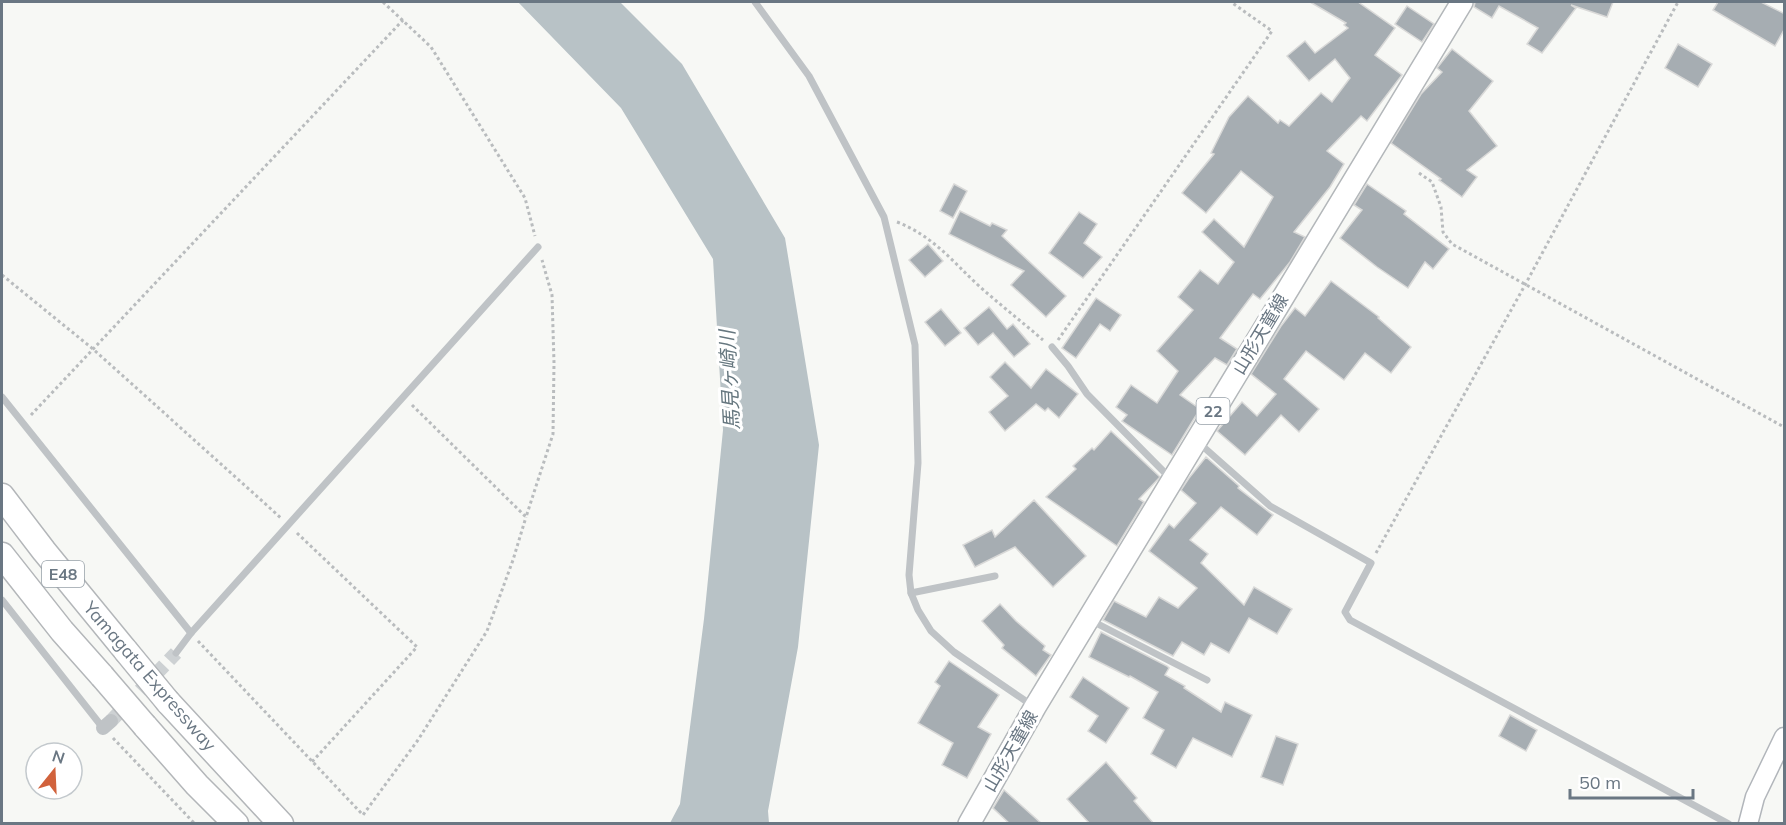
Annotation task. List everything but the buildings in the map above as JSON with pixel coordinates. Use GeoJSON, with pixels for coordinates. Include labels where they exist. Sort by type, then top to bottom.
{"type":"FeatureCollection","features":[{"type":"Feature","properties":{"kind":"highway","name":"Yamagata Expressway"},"geometry":{"type":"LineString","coordinates":[[2,496],[44,551],[168,702],[281,824]]}},
{"type":"Feature","properties":{"kind":"highway","name":"Yamagata Expressway"},"geometry":{"type":"LineString","coordinates":[[2,555],[62,631],[197,785],[236,824]]}},
{"type":"Feature","properties":{"kind":"main road","name":"山形天童線"},"geometry":{"type":"LineString","coordinates":[[969,824],[1035,707],[1462,2]]}},
{"type":"Feature","properties":{"kind":"street"},"geometry":{"type":"LineString","coordinates":[[1748,824],[1755,797],[1785,737]]}},
{"type":"Feature","properties":{"kind":"lane"},"geometry":{"type":"LineString","coordinates":[[755,2],[809,76],[884,217],[915,345],[918,463],[909,575],[911,593],[931,631],[954,652],[1035,707]]}},
{"type":"Feature","properties":{"kind":"lane"},"geometry":{"type":"LineString","coordinates":[[176,653],[191,633],[538,247]]}},
{"type":"Feature","properties":{"kind":"lane"},"geometry":{"type":"LineString","coordinates":[[1052,347],[1087,394],[1172,480]]}},
{"type":"Feature","properties":{"kind":"lane"},"geometry":{"type":"LineString","coordinates":[[2,397],[22,425],[191,633]]}},
{"type":"Feature","properties":{"kind":"lane"},"geometry":{"type":"LineString","coordinates":[[1196,441],[1270,506],[1371,563],[1345,612],[1350,620],[1729,824]]}},
{"type":"Feature","properties":{"kind":"lane"},"geometry":{"type":"LineString","coordinates":[[911,593],[995,576]]}},
{"type":"Feature","properties":{"kind":"lane"},"geometry":{"type":"LineString","coordinates":[[2,600],[107,724]]}},
{"type":"Feature","properties":{"kind":"lane"},"geometry":{"type":"LineString","coordinates":[[1089,620],[1207,680]]}},
{"type":"Feature","properties":{"kind":"path"},"geometry":{"type":"LineString","coordinates":[[191,633],[311,763],[363,815],[418,740],[487,631],[513,560],[553,434],[552,295],[525,198],[431,47],[383,2]]}},
{"type":"Feature","properties":{"kind":"path"},"geometry":{"type":"LineString","coordinates":[[884,217],[917,230],[945,251],[977,284],[1052,347],[1272,30],[1231,2]]}},
{"type":"Feature","properties":{"kind":"path"},"geometry":{"type":"LineString","coordinates":[[1371,563],[1678,2]]}},
{"type":"Feature","properties":{"kind":"path"},"geometry":{"type":"LineString","coordinates":[[22,425],[403,20]]}},
{"type":"Feature","properties":{"kind":"path"},"geometry":{"type":"LineString","coordinates":[[1419,173],[1432,182],[1441,207],[1443,232],[1452,244],[1785,428]]}},
{"type":"Feature","properties":{"kind":"path"},"geometry":{"type":"LineString","coordinates":[[2,275],[93,349],[288,525],[417,647],[311,763]]}},
{"type":"Feature","properties":{"kind":"path"},"geometry":{"type":"LineString","coordinates":[[404,396],[526,517]]}},
{"type":"Feature","properties":{"kind":"path"},"geometry":{"type":"LineString","coordinates":[[107,724],[195,824]]}},
{"type":"Feature","properties":{"kind":"water","name":"馬見ヶ崎川"},"geometry":{"type":"Polygon","coordinates":[[[518,2],[620,2],[682,64],[785,238],[819,445],[798,647],[768,811],[769,823],[670,823],[680,804],[704,619],[723,430],[713,259],[621,108],[518,2]]]}},
{"type":"Feature","properties":{"kind":"tunnel"},"geometry":{"type":"LineString","coordinates":[[111,721],[176,653]]}}]}
